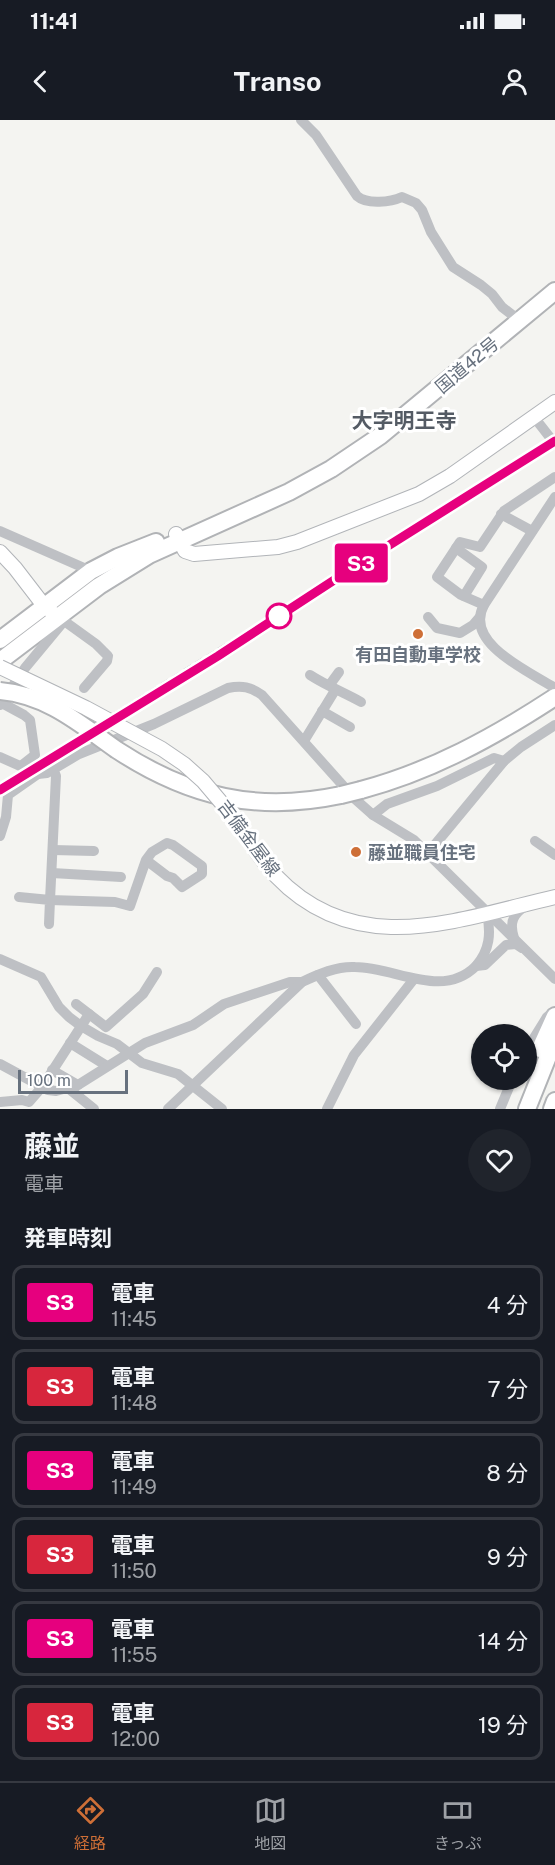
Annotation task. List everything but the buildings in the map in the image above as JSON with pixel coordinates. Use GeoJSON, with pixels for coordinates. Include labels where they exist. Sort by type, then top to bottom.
{"type":"FeatureCollection","features":[{"type":"Feature","properties":{"kind":"highway","name":"国道42号"},"geometry":{"type":"LineString","coordinates":[[0,661],[55,614],[91,571],[118,557],[178,538],[254,509],[331,469],[380,436],[555,291]]}},
{"type":"Feature","properties":{"kind":"highway","name":"国道42号"},"geometry":{"type":"LineString","coordinates":[[0,640],[55,614],[178,538]]}},
{"type":"Feature","properties":{"kind":"highway"},"geometry":{"type":"LineString","coordinates":[[0,700],[30,696],[46,703],[149,770],[212,795],[267,802],[300,802],[341,795],[410,775],[466,750],[512,724],[553,686]]}},
{"type":"Feature","properties":{"kind":"highway"},"geometry":{"type":"LineString","coordinates":[[537,1056],[555,1016]]}},
{"type":"Feature","properties":{"kind":"highway"},"geometry":{"type":"LineString","coordinates":[[527,1109],[555,1039]]}},
{"type":"Feature","properties":{"kind":"highway"},"geometry":{"type":"LineString","coordinates":[[539,1109],[555,1068]]}},
{"type":"Feature","properties":{"kind":"highway"},"geometry":{"type":"LineString","coordinates":[[515,1109],[522,1090]]}},
{"type":"Feature","properties":{"kind":"highway"},"geometry":{"type":"LineString","coordinates":[[552,1109],[555,1101]]}},
{"type":"Feature","properties":{"kind":"main road"},"geometry":{"type":"LineString","coordinates":[[178,538],[185,551],[194,554],[278,547],[297,542],[419,494],[450,476],[555,402]]}},
{"type":"Feature","properties":{"kind":"main road"},"geometry":{"type":"LineString","coordinates":[[0,552],[55,614]]}},
{"type":"Feature","properties":{"kind":"main road","name":"吉備金屋線"},"geometry":{"type":"LineString","coordinates":[[0,667],[78,704],[162,749],[184,764],[203,781],[231,814],[258,855],[278,878],[306,900],[334,915],[360,924],[400,928],[439,924],[555,897]]}},
{"type":"Feature","properties":{"kind":"street"},"geometry":{"type":"LineString","coordinates":[[301,120],[316,135],[361,200],[388,201],[402,197],[416,203],[453,267],[481,285],[502,307],[520,321]]}},
{"type":"Feature","properties":{"kind":"street"},"geometry":{"type":"LineString","coordinates":[[534,417],[555,444]]}},
{"type":"Feature","properties":{"kind":"street"},"geometry":{"type":"LineString","coordinates":[[484,605],[464,596],[437,577],[460,542],[480,547],[501,514],[555,477]]}},
{"type":"Feature","properties":{"kind":"street"},"geometry":{"type":"LineString","coordinates":[[428,617],[437,628],[460,633],[473,625],[555,497]]}},
{"type":"Feature","properties":{"kind":"street"},"geometry":{"type":"LineString","coordinates":[[501,514],[532,531]]}},
{"type":"Feature","properties":{"kind":"street"},"geometry":{"type":"LineString","coordinates":[[0,531],[91,571]]}},
{"type":"Feature","properties":{"kind":"street"},"geometry":{"type":"LineString","coordinates":[[456,548],[482,567],[464,596]]}},
{"type":"Feature","properties":{"kind":"street"},"geometry":{"type":"LineString","coordinates":[[21,766],[35,755],[30,720],[0,700],[25,668],[55,614],[96,644],[108,656],[107,662],[84,688]]}},
{"type":"Feature","properties":{"kind":"street"},"geometry":{"type":"LineString","coordinates":[[479,618],[484,636],[495,650],[553,686]]}},
{"type":"Feature","properties":{"kind":"street"},"geometry":{"type":"LineString","coordinates":[[304,741],[334,692],[332,683],[339,672]]}},
{"type":"Feature","properties":{"kind":"street"},"geometry":{"type":"LineString","coordinates":[[310,675],[362,702]]}},
{"type":"Feature","properties":{"kind":"street"},"geometry":{"type":"LineString","coordinates":[[0,836],[6,817],[8,795],[38,774],[47,773],[79,754],[147,726],[228,688],[236,686],[252,688],[262,695],[355,799],[373,815],[407,835],[428,853],[555,979]]}},
{"type":"Feature","properties":{"kind":"street"},"geometry":{"type":"LineString","coordinates":[[322,711],[350,727]]}},
{"type":"Feature","properties":{"kind":"street"},"geometry":{"type":"LineString","coordinates":[[428,853],[504,761],[555,725]]}},
{"type":"Feature","properties":{"kind":"street"},"geometry":{"type":"LineString","coordinates":[[0,757],[38,774]]}},
{"type":"Feature","properties":{"kind":"street"},"geometry":{"type":"LineString","coordinates":[[373,815],[387,804],[437,786],[494,758],[504,761]]}},
{"type":"Feature","properties":{"kind":"street"},"geometry":{"type":"LineString","coordinates":[[49,924],[56,776],[53,769]]}},
{"type":"Feature","properties":{"kind":"street"},"geometry":{"type":"LineString","coordinates":[[536,841],[555,855]]}},
{"type":"Feature","properties":{"kind":"street"},"geometry":{"type":"LineString","coordinates":[[19,897],[115,902],[130,906],[146,860],[152,852],[167,843],[202,866],[202,874],[182,887],[173,878],[146,860]]}},
{"type":"Feature","properties":{"kind":"street"},"geometry":{"type":"LineString","coordinates":[[53,850],[94,851]]}},
{"type":"Feature","properties":{"kind":"street"},"geometry":{"type":"LineString","coordinates":[[52,873],[121,877]]}},
{"type":"Feature","properties":{"kind":"street"},"geometry":{"type":"LineString","coordinates":[[515,940],[512,926],[514,916],[537,901]]}},
{"type":"Feature","properties":{"kind":"street"},"geometry":{"type":"LineString","coordinates":[[168,1109],[302,982],[338,969],[356,967],[435,981],[462,976],[476,966],[489,943],[487,913]]}},
{"type":"Feature","properties":{"kind":"street"},"geometry":{"type":"LineString","coordinates":[[476,966],[485,965],[502,947],[510,943],[525,949]]}},
{"type":"Feature","properties":{"kind":"street"},"geometry":{"type":"LineString","coordinates":[[1,964],[41,977],[59,1007],[81,1026],[117,1044],[142,1063],[178,1074],[222,1109]]}},
{"type":"Feature","properties":{"kind":"street"},"geometry":{"type":"LineString","coordinates":[[76,1004],[106,1028],[143,994],[157,972]]}},
{"type":"Feature","properties":{"kind":"street"},"geometry":{"type":"LineString","coordinates":[[318,975],[356,1024]]}},
{"type":"Feature","properties":{"kind":"street"},"geometry":{"type":"LineString","coordinates":[[327,1109],[354,1055],[414,979]]}},
{"type":"Feature","properties":{"kind":"street"},"geometry":{"type":"LineString","coordinates":[[0,1064],[52,1091],[73,1087],[145,1044],[193,1025],[224,1004],[290,982],[302,982]]}},
{"type":"Feature","properties":{"kind":"street"},"geometry":{"type":"LineString","coordinates":[[537,1033],[555,1009]]}},
{"type":"Feature","properties":{"kind":"street"},"geometry":{"type":"LineString","coordinates":[[0,1102],[22,1100],[29,1102],[42,1087],[89,1014]]}},
{"type":"Feature","properties":{"kind":"street"},"geometry":{"type":"LineString","coordinates":[[70,1043],[107,1066]]}},
{"type":"Feature","properties":{"kind":"street"},"geometry":{"type":"LineString","coordinates":[[52,1070],[73,1087],[94,1109]]}},
{"type":"Feature","properties":{"kind":"street"},"geometry":{"type":"LineString","coordinates":[[500,1109],[508,1090]]}},
{"type":"Feature","properties":{"kind":"railway"},"geometry":{"type":"LineString","coordinates":[[0,784],[263,621],[555,435]]}},
{"type":"Feature","properties":{"kind":"train","name":"S3"},"geometry":{"type":"LineString","coordinates":[[0,790],[218,656],[555,441]]}},
{"type":"Feature","properties":{"kind":"place","name":"有田自動車学校"},"geometry":{"type":"Point","coordinates":[418,634]}},
{"type":"Feature","properties":{"kind":"place","name":"藤並職員住宅"},"geometry":{"type":"Point","coordinates":[356,852]}},
{"type":"Feature","properties":{"kind":"district","name":"大字明王寺"},"geometry":{"type":"Point","coordinates":[404,420]}}]}
